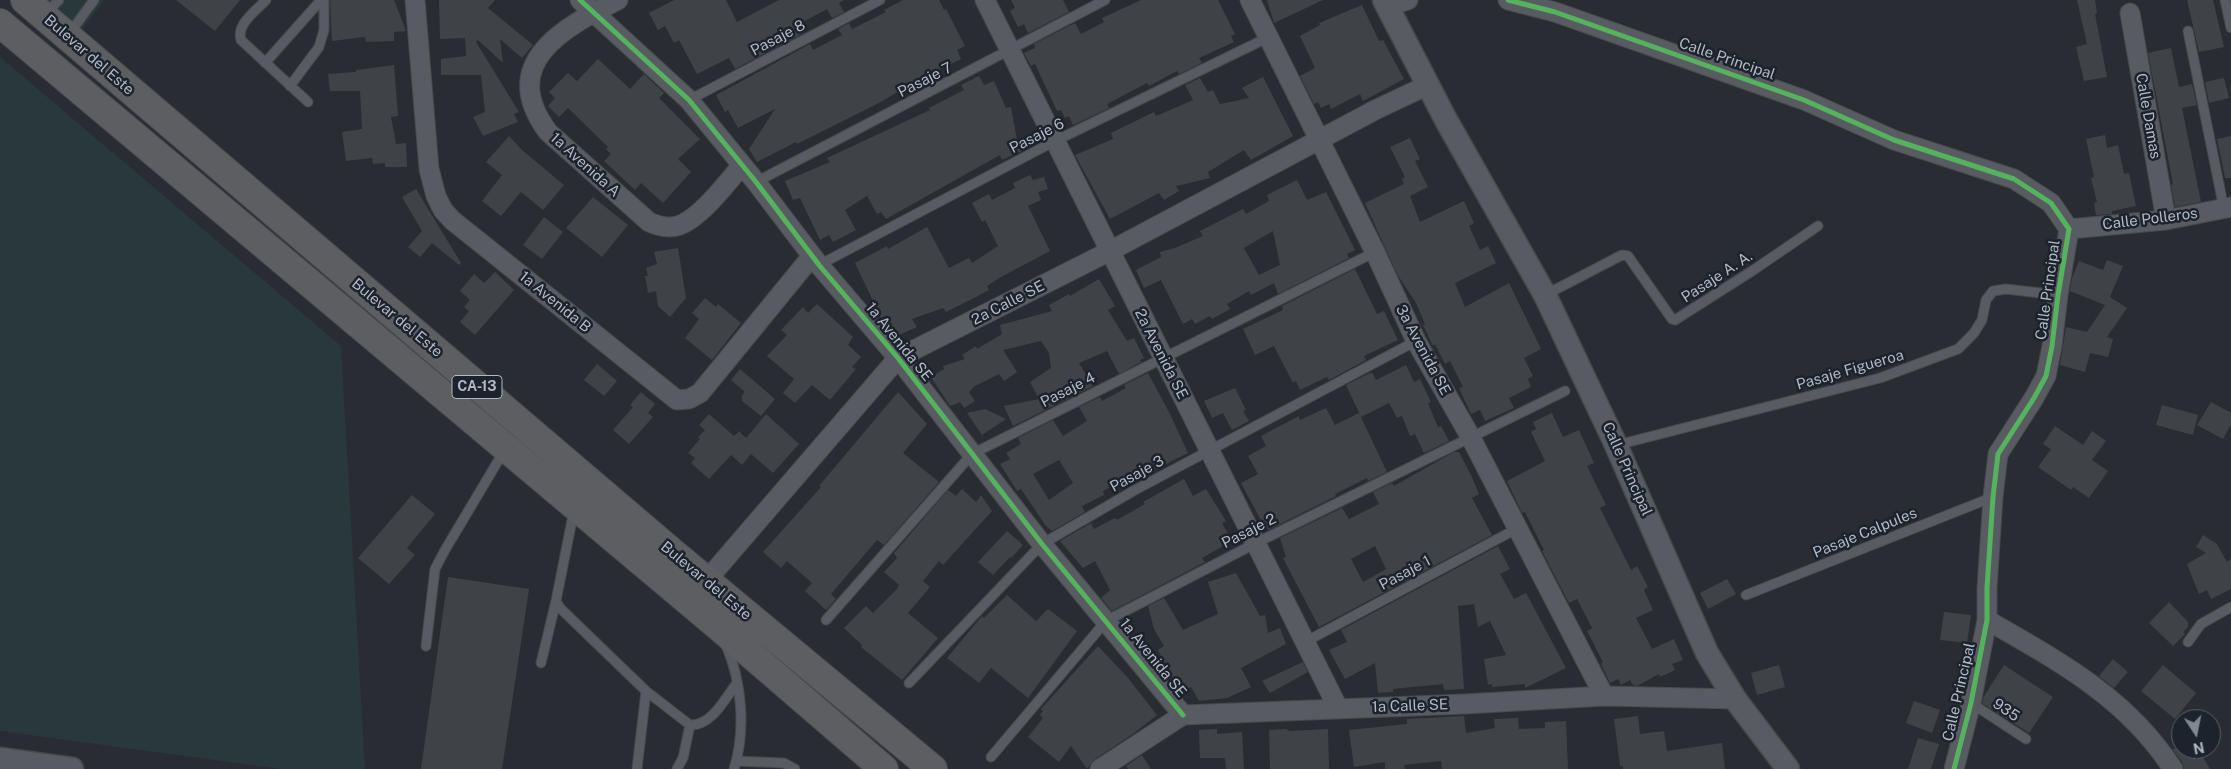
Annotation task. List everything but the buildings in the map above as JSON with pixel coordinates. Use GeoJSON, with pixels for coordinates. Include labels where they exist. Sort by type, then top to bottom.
{"type":"FeatureCollection","features":[{"type":"Feature","properties":{"kind":"highway","name":"Bulevar del Este"},"geometry":{"type":"LineString","coordinates":[[42,5],[67,37],[706,581],[933,769]]}},
{"type":"Feature","properties":{"kind":"highway","name":"Bulevar del Este"},"geometry":{"type":"LineString","coordinates":[[0,23],[718,626],[876,765]]}},
{"type":"Feature","properties":{"kind":"highway"},"geometry":{"type":"LineString","coordinates":[[718,626],[724,619],[734,620],[848,711],[887,731]]}},
{"type":"Feature","properties":{"kind":"street","name":"1a Avenida B"},"geometry":{"type":"LineString","coordinates":[[414,0],[429,169],[436,196],[443,210],[452,220],[677,400],[690,399],[700,393],[816,260]]}},
{"type":"Feature","properties":{"kind":"street","name":"1a Avenida A"},"geometry":{"type":"LineString","coordinates":[[618,0],[587,6],[547,43],[532,66],[529,84],[531,98],[540,121],[548,132],[649,222],[658,225],[679,225],[690,218],[716,196],[742,165]]}},
{"type":"Feature","properties":{"kind":"street","name":"2a Avenida SE"},"geometry":{"type":"LineString","coordinates":[[985,0],[1338,708]]}},
{"type":"Feature","properties":{"kind":"street","name":"3a Avenida SE"},"geometry":{"type":"LineString","coordinates":[[1250,0],[1375,252],[1416,341],[1470,436],[1604,696]]}},
{"type":"Feature","properties":{"kind":"street","name":"Calle Principal"},"geometry":{"type":"LineString","coordinates":[[1408,0],[1385,3],[1428,85],[1545,295],[1616,445],[1707,653],[1735,698],[1788,769]]}},
{"type":"Feature","properties":{"kind":"street","name":"Calle Principal"},"geometry":{"type":"LineString","coordinates":[[1508,0],[1555,12],[1748,80],[1804,100],[1894,140],[2014,179],[2051,202],[2070,229],[2046,376],[1998,454],[1993,497],[1987,588],[1987,620],[1971,703],[1954,769]]}},
{"type":"Feature","properties":{"kind":"street","name":"1a Avenida SE"},"geometry":{"type":"LineString","coordinates":[[587,6],[689,100],[816,260],[898,358],[1042,544],[1183,715]]}},
{"type":"Feature","properties":{"kind":"street","name":"Calle Damas"},"geometry":{"type":"LineString","coordinates":[[2130,13],[2166,220]]}},
{"type":"Feature","properties":{"kind":"street","name":"2a Calle SE"},"geometry":{"type":"LineString","coordinates":[[706,581],[898,358],[1320,142],[1377,109],[1428,85]]}},
{"type":"Feature","properties":{"kind":"street","name":"Calle Polleros"},"geometry":{"type":"LineString","coordinates":[[2070,229],[2166,220],[2228,208]]}},
{"type":"Feature","properties":{"kind":"street"},"geometry":{"type":"LineString","coordinates":[[1987,620],[2052,657],[2127,712],[2150,737],[2173,769]]}},
{"type":"Feature","properties":{"kind":"street","name":"1a Calle SE"},"geometry":{"type":"LineString","coordinates":[[1183,715],[1465,704],[1604,696],[1735,698]]}},
{"type":"Feature","properties":{"kind":"street"},"geometry":{"type":"LineString","coordinates":[[1100,769],[1183,715]]}},
{"type":"Feature","properties":{"kind":"street"},"geometry":{"type":"LineString","coordinates":[[0,759],[72,769]]}},
{"type":"Feature","properties":{"kind":"lane"},"geometry":{"type":"LineString","coordinates":[[67,37],[94,0]]}},
{"type":"Feature","properties":{"kind":"lane"},"geometry":{"type":"LineString","coordinates":[[266,0],[242,26],[239,34],[241,40],[308,102]]}},
{"type":"Feature","properties":{"kind":"lane"},"geometry":{"type":"LineString","coordinates":[[265,62],[323,0]]}},
{"type":"Feature","properties":{"kind":"lane"},"geometry":{"type":"LineString","coordinates":[[290,86],[319,47],[324,30],[323,0]]}},
{"type":"Feature","properties":{"kind":"lane","name":"Pasaje 8"},"geometry":{"type":"LineString","coordinates":[[689,100],[880,0]]}},
{"type":"Feature","properties":{"kind":"lane","name":"Pasaje 7"},"geometry":{"type":"LineString","coordinates":[[756,182],[1105,0]]}},
{"type":"Feature","properties":{"kind":"lane"},"geometry":{"type":"LineString","coordinates":[[2225,0],[2231,28]]}},
{"type":"Feature","properties":{"kind":"lane"},"geometry":{"type":"LineString","coordinates":[[2188,31],[2228,208]]}},
{"type":"Feature","properties":{"kind":"lane","name":"Pasaje 6"},"geometry":{"type":"LineString","coordinates":[[816,260],[1269,36]]}},
{"type":"Feature","properties":{"kind":"lane","name":"Pasaje A. A."},"geometry":{"type":"LineString","coordinates":[[1545,295],[1622,255],[1628,256],[1674,320],[1752,271],[1818,226]]}},
{"type":"Feature","properties":{"kind":"lane","name":"Pasaje 4"},"geometry":{"type":"LineString","coordinates":[[826,620],[972,454],[1375,252]]}},
{"type":"Feature","properties":{"kind":"lane","name":"Pasaje Figueroa"},"geometry":{"type":"LineString","coordinates":[[1616,445],[1880,378],[1958,349],[1974,333],[1982,320],[1986,300],[1993,291],[2006,289],[2058,295]]}},
{"type":"Feature","properties":{"kind":"lane","name":"Pasaje 3"},"geometry":{"type":"LineString","coordinates":[[909,683],[1042,544],[1135,490],[1416,341]]}},
{"type":"Feature","properties":{"kind":"lane","name":"Pasaje 2"},"geometry":{"type":"LineString","coordinates":[[991,757],[1106,621],[1256,543],[1470,436],[1565,391]]}},
{"type":"Feature","properties":{"kind":"lane"},"geometry":{"type":"LineString","coordinates":[[426,646],[435,570],[506,448]]}},
{"type":"Feature","properties":{"kind":"lane","name":"Pasaje Calpules"},"geometry":{"type":"LineString","coordinates":[[1746,595],[1993,497]]}},
{"type":"Feature","properties":{"kind":"lane"},"geometry":{"type":"LineString","coordinates":[[541,663],[556,601],[574,506]]}},
{"type":"Feature","properties":{"kind":"lane","name":"Pasaje 1"},"geometry":{"type":"LineString","coordinates":[[1306,642],[1518,528]]}},
{"type":"Feature","properties":{"kind":"lane"},"geometry":{"type":"LineString","coordinates":[[556,601],[560,608],[646,691],[690,725],[697,725],[708,721],[737,683]]}},
{"type":"Feature","properties":{"kind":"lane"},"geometry":{"type":"LineString","coordinates":[[2188,642],[2201,624],[2231,606]]}},
{"type":"Feature","properties":{"kind":"lane"},"geometry":{"type":"LineString","coordinates":[[718,626],[732,658],[737,683],[741,727],[735,765],[784,763],[795,769]]}},
{"type":"Feature","properties":{"kind":"lane"},"geometry":{"type":"LineString","coordinates":[[637,769],[646,691]]}},
{"type":"Feature","properties":{"kind":"lane","name":"935"},"geometry":{"type":"LineString","coordinates":[[1971,703],[2026,739]]}},
{"type":"Feature","properties":{"kind":"lane"},"geometry":{"type":"LineString","coordinates":[[677,769],[683,758],[690,725]]}},
{"type":"Feature","properties":{"kind":"shaded area"},"geometry":{"type":"Polygon","coordinates":[[[42,0],[104,0],[79,34],[42,0]]]}},
{"type":"Feature","properties":{"kind":"shaded area"},"geometry":{"type":"Polygon","coordinates":[[[0,57],[341,346],[365,769],[281,769],[0,731],[0,57]]]}},
{"type":"Feature","properties":{"kind":"cycle path"},"geometry":{"type":"LineString","coordinates":[[580,0],[689,100],[756,182],[819,265],[898,358],[1042,544],[1183,715]]}},
{"type":"Feature","properties":{"kind":"cycle path"},"geometry":{"type":"LineString","coordinates":[[1508,0],[1555,12],[1804,100],[1894,140],[2014,179],[2051,203],[2069,229],[2046,376],[1998,454],[1993,497],[1987,588],[1987,620],[1971,703],[1954,769]]}}]}
